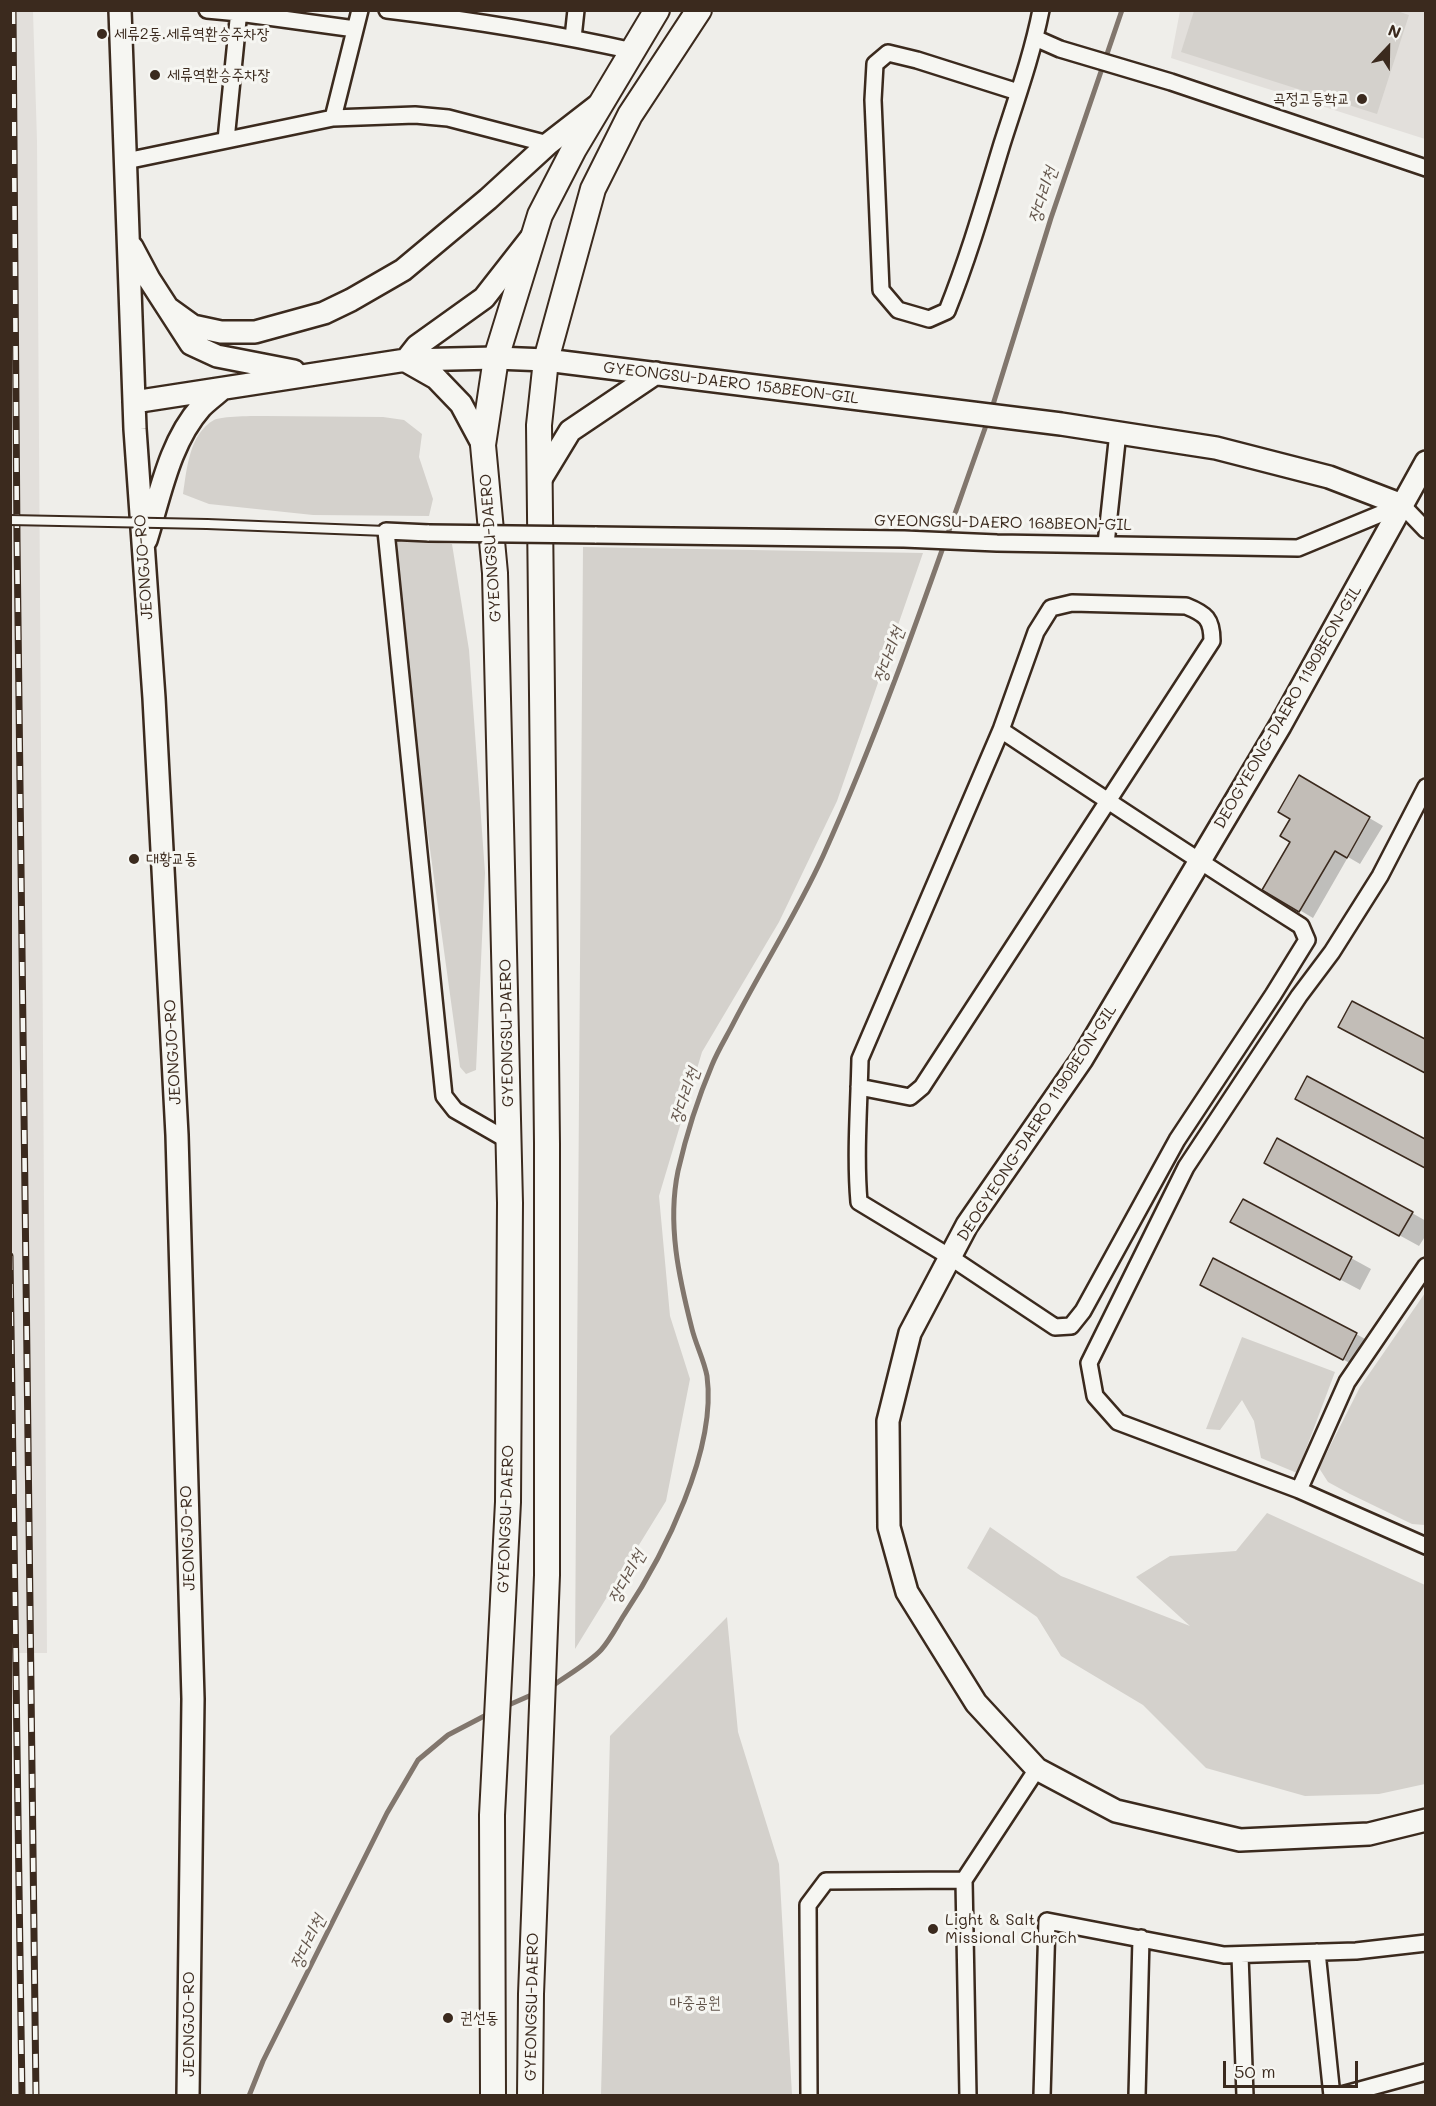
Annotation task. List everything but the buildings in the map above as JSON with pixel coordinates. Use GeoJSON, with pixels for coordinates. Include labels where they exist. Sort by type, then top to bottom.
{"type":"FeatureCollection","features":[{"type":"Feature","properties":{"kind":"main road","name":"GYEONGSU-DAERO"},"geometry":{"type":"LineString","coordinates":[[493,2096],[492,1815],[508,1502],[509,1142],[495,573],[483,445],[496,358],[540,215],[574,149],[657,10]]}},
{"type":"Feature","properties":{"kind":"main road","name":"GYEONGSU-DAERO"},"geometry":{"type":"LineString","coordinates":[[530,2096],[531,1994],[547,1575],[547,1167],[539,426],[546,360],[593,189],[630,115],[699,10]]}},
{"type":"Feature","properties":{"kind":"street","name":"JEONGJO-RO"},"geometry":{"type":"LineString","coordinates":[[120,10],[134,402],[154,698],[177,1147],[193,1699],[188,2096]]}},
{"type":"Feature","properties":{"kind":"street"},"geometry":{"type":"LineString","coordinates":[[207,10],[239,12],[355,29]]}},
{"type":"Feature","properties":{"kind":"street"},"geometry":{"type":"LineString","coordinates":[[333,118],[360,10]]}},
{"type":"Feature","properties":{"kind":"street"},"geometry":{"type":"LineString","coordinates":[[387,10],[467,15],[633,51]]}},
{"type":"Feature","properties":{"kind":"street"},"geometry":{"type":"LineString","coordinates":[[573,38],[576,10]]}},
{"type":"Feature","properties":{"kind":"street"},"geometry":{"type":"LineString","coordinates":[[1018,92],[888,53],[875,64],[873,100],[881,290],[898,309],[929,319],[947,310],[959,281],[1035,38],[1041,10]]}},
{"type":"Feature","properties":{"kind":"street"},"geometry":{"type":"LineString","coordinates":[[226,140],[239,12]]}},
{"type":"Feature","properties":{"kind":"street"},"geometry":{"type":"LineString","coordinates":[[1035,38],[1060,49],[1171,82],[1425,168]]}},
{"type":"Feature","properties":{"kind":"street"},"geometry":{"type":"LineString","coordinates":[[168,308],[193,326],[221,332],[255,332],[324,313],[403,270],[488,199],[548,144],[603,101]]}},
{"type":"Feature","properties":{"kind":"street"},"geometry":{"type":"LineString","coordinates":[[126,162],[333,118],[415,115],[448,118],[548,144]]}},
{"type":"Feature","properties":{"kind":"street"},"geometry":{"type":"LineString","coordinates":[[483,445],[462,404],[436,378],[406,360],[417,346],[484,298],[535,232]]}},
{"type":"Feature","properties":{"kind":"street"},"geometry":{"type":"LineString","coordinates":[[129,241],[149,279],[191,344],[217,356],[310,375]]}},
{"type":"Feature","properties":{"kind":"street","name":"GYEONGSU-DAERO 158BEON-GIL"},"geometry":{"type":"LineString","coordinates":[[134,402],[406,360],[496,358],[546,360],[1118,432]]}},
{"type":"Feature","properties":{"kind":"street"},"geometry":{"type":"LineString","coordinates":[[539,482],[570,431],[656,374]]}},
{"type":"Feature","properties":{"kind":"street"},"geometry":{"type":"LineString","coordinates":[[143,549],[173,456],[186,428],[202,406],[223,388]]}},
{"type":"Feature","properties":{"kind":"street"},"geometry":{"type":"LineString","coordinates":[[1106,544],[1118,432],[1216,448],[1318,474],[1402,505],[1425,530]]}},
{"type":"Feature","properties":{"kind":"street","name":"DEOGYEONG-DAERO 1190BEON-GIL"},"geometry":{"type":"LineString","coordinates":[[1425,462],[1280,726],[1082,1059],[967,1225],[910,1333],[888,1421],[889,1527],[907,1592],[976,1703],[1038,1769],[1116,1811],[1240,1840],[1369,1834],[1425,1820]]}},
{"type":"Feature","properties":{"kind":"street","name":"GYEONGSU-DAERO 168BEON-GIL"},"geometry":{"type":"LineString","coordinates":[[386,531],[1298,548],[1402,505]]}},
{"type":"Feature","properties":{"kind":"street"},"geometry":{"type":"LineString","coordinates":[[386,531],[444,1096],[455,1110],[509,1142]]}},
{"type":"Feature","properties":{"kind":"street"},"geometry":{"type":"LineString","coordinates":[[859,1087],[910,1097],[922,1087],[1109,802],[1212,641],[1212,626],[1203,612],[1186,606],[1072,603],[1051,608],[1036,632],[1001,730],[860,1059],[859,1087],[857,1174],[859,1202],[950,1257],[1055,1327],[1071,1326],[1083,1311],[1177,1140],[1273,995],[1307,939],[1301,926],[1109,802],[1001,730]]}},
{"type":"Feature","properties":{"kind":"street"},"geometry":{"type":"LineString","coordinates":[[1425,787],[1380,876],[1332,952],[1299,996],[1186,1167],[1089,1363],[1095,1396],[1118,1422],[1299,1490],[1425,1546]]}},
{"type":"Feature","properties":{"kind":"street"},"geometry":{"type":"LineString","coordinates":[[1299,1490],[1347,1382],[1425,1266]]}},
{"type":"Feature","properties":{"kind":"street"},"geometry":{"type":"LineString","coordinates":[[968,2096],[964,1880],[1038,1769]]}},
{"type":"Feature","properties":{"kind":"street"},"geometry":{"type":"LineString","coordinates":[[809,2096],[808,1905],[826,1881],[964,1880]]}},
{"type":"Feature","properties":{"kind":"street"},"geometry":{"type":"LineString","coordinates":[[1042,2096],[1047,1921],[1224,1955],[1356,1951],[1425,1943]]}},
{"type":"Feature","properties":{"kind":"street"},"geometry":{"type":"LineString","coordinates":[[1137,2096],[1141,1938]]}},
{"type":"Feature","properties":{"kind":"street"},"geometry":{"type":"LineString","coordinates":[[1317,1952],[1332,2096]]}},
{"type":"Feature","properties":{"kind":"street"},"geometry":{"type":"LineString","coordinates":[[1239,1954],[1245,2096]]}},
{"type":"Feature","properties":{"kind":"street"},"geometry":{"type":"LineString","coordinates":[[1338,2096],[1425,2072]]}},
{"type":"Feature","properties":{"kind":"lane"},"geometry":{"type":"LineString","coordinates":[[10,520],[386,531]]}},
{"type":"Feature","properties":{"kind":"shaded area"},"geometry":{"type":"Polygon","coordinates":[[[10,11],[33,11],[37,141],[47,1653],[10,1653],[10,11]]]}},
{"type":"Feature","properties":{"kind":"shaded area","name":"곡정고등학교"},"geometry":{"type":"Polygon","coordinates":[[[1180,11],[1425,11],[1425,139],[1171,58],[1180,11]]]}},
{"type":"Feature","properties":{"kind":"green space","name":"곡정고등학교"},"geometry":{"type":"Polygon","coordinates":[[[1394,10],[1409,15],[1377,114],[1181,52],[1194,11],[1394,10]]]}},
{"type":"Feature","properties":{"kind":"green space"},"geometry":{"type":"Polygon","coordinates":[[[383,417],[404,420],[422,434],[419,457],[433,499],[429,516],[313,515],[209,504],[183,494],[194,443],[206,426],[214,420],[224,418],[383,417]]]}},
{"type":"Feature","properties":{"kind":"green space"},"geometry":{"type":"Polygon","coordinates":[[[397,540],[452,544],[469,650],[485,873],[476,1070],[466,1074],[460,1067],[411,711],[397,540]]]}},
{"type":"Feature","properties":{"kind":"green space"},"geometry":{"type":"Polygon","coordinates":[[[583,547],[923,553],[837,801],[779,922],[702,1052],[659,1196],[670,1316],[690,1379],[666,1501],[575,1649],[583,547]]]}},
{"type":"Feature","properties":{"kind":"green space"},"geometry":{"type":"Polygon","coordinates":[[[1425,1293],[1425,1525],[1412,1524],[1350,1494],[1328,1482],[1319,1468],[1360,1387],[1425,1293]]]}},
{"type":"Feature","properties":{"kind":"green space"},"geometry":{"type":"Polygon","coordinates":[[[1242,1337],[1335,1372],[1297,1473],[1261,1458],[1254,1421],[1242,1400],[1220,1430],[1206,1429],[1242,1337]]]}},
{"type":"Feature","properties":{"kind":"green space"},"geometry":{"type":"Polygon","coordinates":[[[1267,1513],[1425,1585],[1425,1784],[1379,1794],[1305,1796],[1206,1768],[1143,1705],[1061,1656],[1037,1617],[967,1568],[990,1527],[1061,1576],[1190,1626],[1136,1577],[1170,1556],[1236,1551],[1267,1513]]]}},
{"type":"Feature","properties":{"kind":"green space","name":"마중공원"},"geometry":{"type":"Polygon","coordinates":[[[727,1617],[738,1732],[779,1864],[792,2095],[601,2095],[610,1736],[727,1617]]]}},
{"type":"Feature","properties":{"kind":"waterway","name":"장다리천"},"geometry":{"type":"LineString","coordinates":[[991,411],[1051,218],[1122,10]]}},
{"type":"Feature","properties":{"kind":"waterway","name":"장다리천"},"geometry":{"type":"LineString","coordinates":[[551,1687],[590,1660],[610,1637],[655,1563],[684,1501],[696,1468],[704,1436],[708,1405],[707,1376],[687,1310],[674,1231],[675,1191],[685,1144],[714,1059],[802,898],[846,802],[910,640],[988,420]]}},
{"type":"Feature","properties":{"kind":"waterway","name":"장다리천"},"geometry":{"type":"LineString","coordinates":[[504,1707],[536,1693]]}},
{"type":"Feature","properties":{"kind":"waterway","name":"장다리천"},"geometry":{"type":"LineString","coordinates":[[249,2096],[263,2061],[387,1813],[418,1760],[448,1735],[490,1713]]}},
{"type":"Feature","properties":{"kind":"railway"},"geometry":{"type":"LineString","coordinates":[[13,10],[17,539],[36,2096]]}},
{"type":"Feature","properties":{"kind":"railway"},"geometry":{"type":"LineString","coordinates":[[10,1256],[22,2096]]}},
{"type":"Feature","properties":{"kind":"place","name":"세류2동.세류역환승주차장"},"geometry":{"type":"Point","coordinates":[102,34]}},
{"type":"Feature","properties":{"kind":"place","name":"세류역환승주차장"},"geometry":{"type":"Point","coordinates":[155,75]}},
{"type":"Feature","properties":{"kind":"place","name":"곡정고등학교"},"geometry":{"type":"Point","coordinates":[1362,99]}},
{"type":"Feature","properties":{"kind":"place","name":"대황교동"},"geometry":{"type":"Point","coordinates":[134,859]}},
{"type":"Feature","properties":{"kind":"place","name":"Light & Salt Missional Church"},"geometry":{"type":"Point","coordinates":[933,1929]}},
{"type":"Feature","properties":{"kind":"place","name":"권선동"},"geometry":{"type":"Point","coordinates":[448,2018]}}]}
